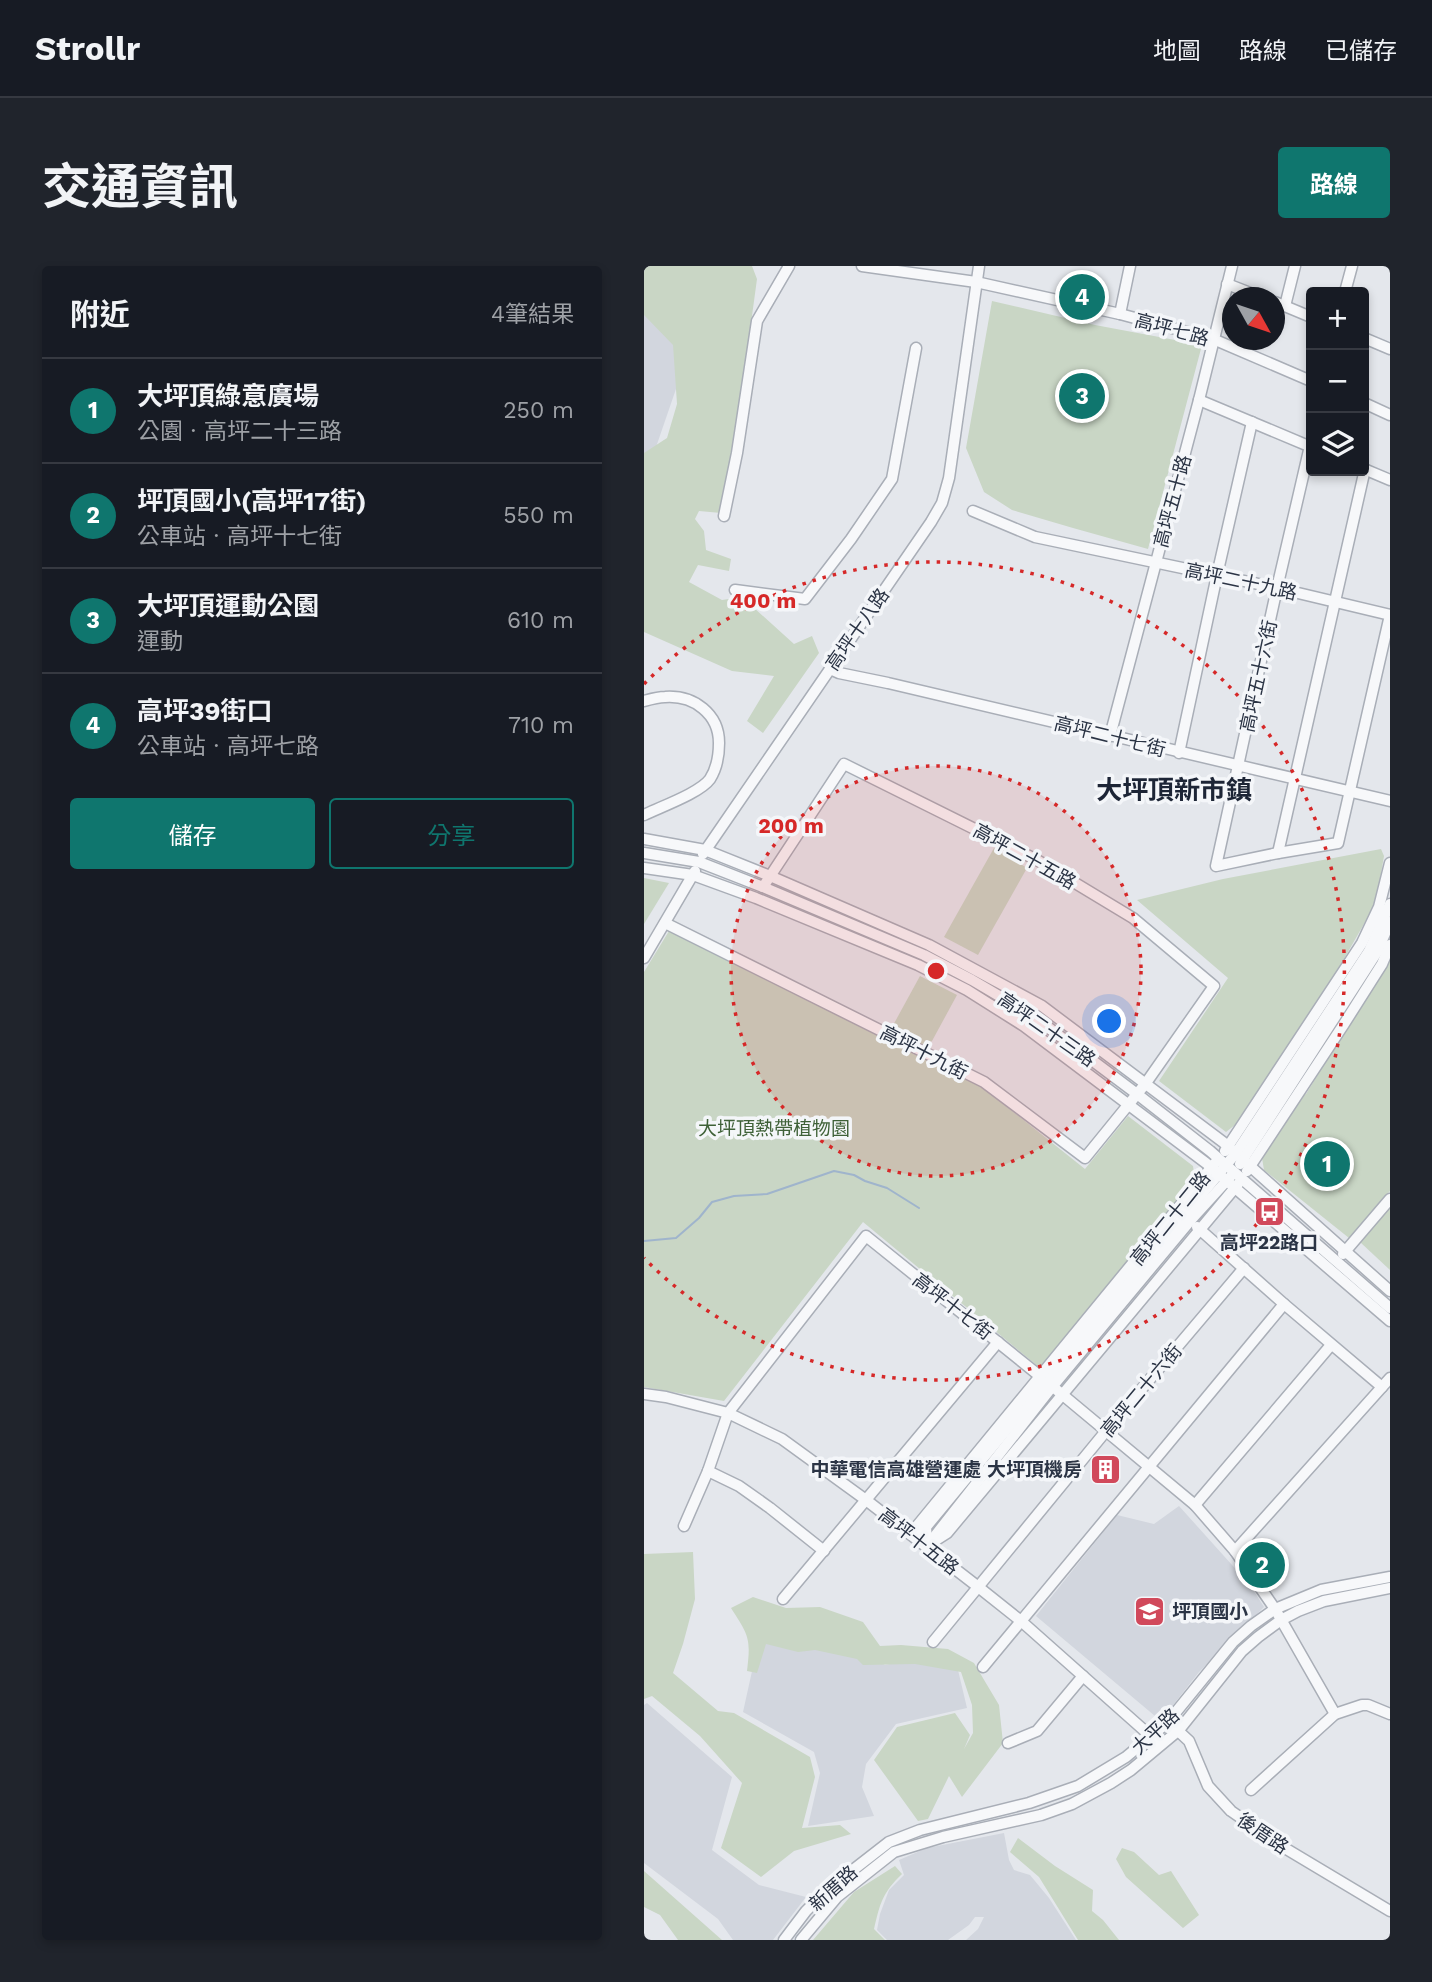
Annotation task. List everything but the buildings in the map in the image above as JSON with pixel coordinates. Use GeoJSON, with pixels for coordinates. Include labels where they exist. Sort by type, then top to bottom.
{"type":"FeatureCollection","features":[{"type":"Feature","properties":{"kind":"street"},"geometry":{"type":"LineString","coordinates":[[724,516],[737,453],[757,321],[789,266]]}},
{"type":"Feature","properties":{"kind":"street","name":"高坪七路"},"geometry":{"type":"LineString","coordinates":[[862,266],[976,282],[1120,314],[1213,339],[1306,379]]}},
{"type":"Feature","properties":{"kind":"street","name":"高坪十八路"},"geometry":{"type":"LineString","coordinates":[[644,958],[705,850],[942,503],[949,478],[979,266]]}},
{"type":"Feature","properties":{"kind":"street"},"geometry":{"type":"LineString","coordinates":[[1120,314],[1130,266]]}},
{"type":"Feature","properties":{"kind":"street","name":"高坪五十路"},"geometry":{"type":"LineString","coordinates":[[1110,736],[1199,400],[1231,266]]}},
{"type":"Feature","properties":{"kind":"street"},"geometry":{"type":"LineString","coordinates":[[1294,266],[1285,306],[1306,315]]}},
{"type":"Feature","properties":{"kind":"street"},"geometry":{"type":"LineString","coordinates":[[1346,287],[1352,266]]}},
{"type":"Feature","properties":{"kind":"street"},"geometry":{"type":"LineString","coordinates":[[1227,284],[1235,287]]}},
{"type":"Feature","properties":{"kind":"street"},"geometry":{"type":"LineString","coordinates":[[1369,340],[1390,349]]}},
{"type":"Feature","properties":{"kind":"street"},"geometry":{"type":"LineString","coordinates":[[735,590],[805,599],[851,539],[892,479],[916,348]]}},
{"type":"Feature","properties":{"kind":"street"},"geometry":{"type":"LineString","coordinates":[[1199,400],[1306,444]]}},
{"type":"Feature","properties":{"kind":"street"},"geometry":{"type":"LineString","coordinates":[[1369,405],[1390,415]]}},
{"type":"Feature","properties":{"kind":"street"},"geometry":{"type":"LineString","coordinates":[[1178,753],[1252,422]]}},
{"type":"Feature","properties":{"kind":"street","name":"高坪五十六街"},"geometry":{"type":"LineString","coordinates":[[1278,853],[1216,866],[1306,467]]}},
{"type":"Feature","properties":{"kind":"street"},"geometry":{"type":"LineString","coordinates":[[1369,471],[1390,480]]}},
{"type":"Feature","properties":{"kind":"street"},"geometry":{"type":"LineString","coordinates":[[1362,476],[1278,853],[1338,843],[1390,615]]}},
{"type":"Feature","properties":{"kind":"street","name":"高坪二十九路"},"geometry":{"type":"LineString","coordinates":[[972,511],[1035,537],[1277,588],[1390,615]]}},
{"type":"Feature","properties":{"kind":"street","name":"高坪二十七街"},"geometry":{"type":"LineString","coordinates":[[830,669],[1390,801]]}},
{"type":"Feature","properties":{"kind":"street"},"geometry":{"type":"LineString","coordinates":[[644,701],[667,696],[688,700],[706,709],[719,732],[719,758],[709,780],[690,793],[644,815]]}},
{"type":"Feature","properties":{"kind":"street","name":"高坪二十五路"},"geometry":{"type":"LineString","coordinates":[[763,887],[844,765],[1037,860],[1133,918],[1214,986],[1146,1083]]}},
{"type":"Feature","properties":{"kind":"street","name":"高坪二十三路"},"geometry":{"type":"LineString","coordinates":[[644,839],[705,850],[770,876],[929,945],[1042,1006],[1240,1156],[1390,1291]]}},
{"type":"Feature","properties":{"kind":"street","name":"高坪二十三路"},"geometry":{"type":"LineString","coordinates":[[644,853],[699,862],[763,887],[924,955],[1034,1016],[1231,1168],[1390,1321]]}},
{"type":"Feature","properties":{"kind":"street","name":"高坪二十二路"},"geometry":{"type":"LineString","coordinates":[[1240,1156],[1362,943],[1379,906],[1390,863]]}},
{"type":"Feature","properties":{"kind":"street","name":"高坪二十三路"},"geometry":{"type":"LineString","coordinates":[[644,869],[693,875],[756,898],[918,965],[967,990],[1024,1026],[1129,1104],[1390,1308]]}},
{"type":"Feature","properties":{"kind":"street","name":"高坪二十二路"},"geometry":{"type":"LineString","coordinates":[[1240,1156],[1369,951],[1390,904]]}},
{"type":"Feature","properties":{"kind":"street","name":"高坪二十二路"},"geometry":{"type":"LineString","coordinates":[[927,1546],[1046,1381],[1184,1215],[1223,1177],[1240,1156],[1377,952],[1390,922]]}},
{"type":"Feature","properties":{"kind":"street","name":"高坪十九街"},"geometry":{"type":"LineString","coordinates":[[665,923],[984,1082],[1085,1158],[1146,1083]]}},
{"type":"Feature","properties":{"kind":"street","name":"高坪二十二路"},"geometry":{"type":"LineString","coordinates":[[927,1546],[917,1526],[1046,1381],[1184,1215],[1231,1168],[1376,974],[1390,945]]}},
{"type":"Feature","properties":{"kind":"street","name":"高坪二十二路"},"geometry":{"type":"LineString","coordinates":[[927,1546],[947,1532],[1200,1229],[1223,1177]]}},
{"type":"Feature","properties":{"kind":"street"},"geometry":{"type":"LineString","coordinates":[[1333,1265],[1390,1199]]}},
{"type":"Feature","properties":{"kind":"street"},"geometry":{"type":"LineString","coordinates":[[1184,1215],[1382,1387]]}},
{"type":"Feature","properties":{"kind":"street","name":"高坪十七街"},"geometry":{"type":"LineString","coordinates":[[684,1526],[708,1471],[728,1413],[866,1236],[1195,1505],[1235,1551],[1281,1620]]}},
{"type":"Feature","properties":{"kind":"street","name":"高坪二十六街"},"geometry":{"type":"LineString","coordinates":[[933,1642],[1244,1268]]}},
{"type":"Feature","properties":{"kind":"street"},"geometry":{"type":"LineString","coordinates":[[983,1667],[1284,1304]]}},
{"type":"Feature","properties":{"kind":"street"},"geometry":{"type":"LineString","coordinates":[[783,1600],[998,1342]]}},
{"type":"Feature","properties":{"kind":"street"},"geometry":{"type":"LineString","coordinates":[[1195,1505],[1331,1345]]}},
{"type":"Feature","properties":{"kind":"street"},"geometry":{"type":"LineString","coordinates":[[1235,1551],[1390,1378]]}},
{"type":"Feature","properties":{"kind":"street","name":"高坪十五路"},"geometry":{"type":"LineString","coordinates":[[644,1394],[667,1397],[728,1413],[782,1439],[977,1586],[1162,1745]]}},
{"type":"Feature","properties":{"kind":"street"},"geometry":{"type":"LineString","coordinates":[[708,1471],[739,1486],[824,1552]]}},
{"type":"Feature","properties":{"kind":"street","name":"大平路"},"geometry":{"type":"LineString","coordinates":[[892,1847],[920,1830],[1029,1803],[1078,1786],[1126,1757],[1167,1723],[1234,1642],[1275,1609],[1321,1590],[1390,1577]]}},
{"type":"Feature","properties":{"kind":"street","name":"大平路"},"geometry":{"type":"LineString","coordinates":[[892,1847],[1041,1815],[1072,1804],[1111,1783],[1162,1745],[1179,1730],[1242,1651],[1281,1620],[1324,1601],[1390,1588]]}},
{"type":"Feature","properties":{"kind":"street"},"geometry":{"type":"LineString","coordinates":[[1281,1620],[1335,1714]]}},
{"type":"Feature","properties":{"kind":"street"},"geometry":{"type":"LineString","coordinates":[[1008,1743],[1037,1731],[1083,1676]]}},
{"type":"Feature","properties":{"kind":"street"},"geometry":{"type":"LineString","coordinates":[[1251,1790],[1335,1714],[1368,1705],[1390,1714]]}},
{"type":"Feature","properties":{"kind":"street","name":"後厝路"},"geometry":{"type":"LineString","coordinates":[[1167,1723],[1179,1730],[1189,1741],[1208,1786],[1231,1811],[1283,1847],[1390,1911]]}},
{"type":"Feature","properties":{"kind":"street","name":"新厝路"},"geometry":{"type":"LineString","coordinates":[[784,1940],[806,1911],[826,1891],[892,1847]]}},
{"type":"Feature","properties":{"kind":"street","name":"新厝路"},"geometry":{"type":"LineString","coordinates":[[801,1940],[837,1897],[892,1847]]}},
{"type":"Feature","properties":{"kind":"shaded area"},"geometry":{"type":"Polygon","coordinates":[[[644,268],[698,325],[644,482],[644,268]]]}},
{"type":"Feature","properties":{"kind":"shaded area","name":"坪頂國小"},"geometry":{"type":"Polygon","coordinates":[[[1179,1506],[1250,1585],[1264,1607],[1199,1672],[1166,1714],[1155,1716],[1036,1616],[1117,1515],[1154,1524],[1179,1506]]]}},
{"type":"Feature","properties":{"kind":"shaded area"},"geometry":{"type":"Polygon","coordinates":[[[760,1635],[872,1657],[885,1665],[904,1661],[958,1670],[967,1708],[896,1724],[866,1764],[862,1787],[874,1816],[808,1826],[820,1773],[814,1752],[743,1712],[760,1635]]]}},
{"type":"Feature","properties":{"kind":"shaded area"},"geometry":{"type":"Polygon","coordinates":[[[647,1703],[732,1777],[712,1850],[759,1885],[806,1897],[773,1940],[733,1940],[718,1919],[644,1863],[644,1705],[647,1703]]]}},
{"type":"Feature","properties":{"kind":"shaded area"},"geometry":{"type":"Polygon","coordinates":[[[1004,1833],[1009,1860],[1014,1870],[1030,1875],[1049,1898],[1076,1940],[966,1940],[978,1929],[984,1917],[975,1917],[969,1925],[948,1940],[887,1940],[877,1930],[889,1890],[904,1875],[899,1860],[927,1848],[1004,1833]]]}},
{"type":"Feature","properties":{"kind":"green space"},"geometry":{"type":"Polygon","coordinates":[[[644,266],[752,266],[757,279],[741,397],[721,513],[699,511],[695,519],[704,531],[706,550],[731,559],[729,571],[698,565],[689,582],[722,600],[742,597],[794,644],[812,636],[819,653],[763,733],[747,721],[774,676],[732,671],[644,632],[644,453],[667,438],[677,404],[673,345],[644,315],[644,266]]]}},
{"type":"Feature","properties":{"kind":"green space"},"geometry":{"type":"Polygon","coordinates":[[[992,301],[1095,325],[1202,345],[1148,549],[1012,510],[984,492],[966,448],[992,301]]]}},
{"type":"Feature","properties":{"kind":"green space"},"geometry":{"type":"Polygon","coordinates":[[[994,848],[1027,868],[978,955],[944,937],[994,848]]]}},
{"type":"Feature","properties":{"kind":"green space"},"geometry":{"type":"Polygon","coordinates":[[[1381,849],[1384,856],[1376,903],[1261,1092],[1240,1121],[1226,1132],[1159,1081],[1228,978],[1137,900],[1223,879],[1381,849]]]}},
{"type":"Feature","properties":{"kind":"green space"},"geometry":{"type":"Polygon","coordinates":[[[644,878],[669,883],[644,924],[644,878]]]}},
{"type":"Feature","properties":{"kind":"green space","name":"大坪頂熱帶植物園"},"geometry":{"type":"Polygon","coordinates":[[[669,931],[982,1087],[1085,1169],[1128,1116],[1193,1166],[1195,1180],[1040,1368],[863,1222],[724,1401],[644,1387],[644,972],[669,931]]]}},
{"type":"Feature","properties":{"kind":"green space"},"geometry":{"type":"Polygon","coordinates":[[[1390,953],[1390,1191],[1349,1238],[1264,1170],[1262,1158],[1301,1095],[1306,1094],[1380,974],[1390,953]]]}},
{"type":"Feature","properties":{"kind":"green space"},"geometry":{"type":"Polygon","coordinates":[[[920,976],[957,995],[932,1041],[923,1046],[891,1029],[920,976]]]}},
{"type":"Feature","properties":{"kind":"green space"},"geometry":{"type":"Polygon","coordinates":[[[1390,1208],[1390,1270],[1360,1242],[1390,1208]]]}},
{"type":"Feature","properties":{"kind":"green space"},"geometry":{"type":"Polygon","coordinates":[[[693,1552],[695,1599],[673,1673],[718,1711],[734,1713],[810,1757],[815,1777],[802,1828],[840,1825],[851,1834],[794,1851],[761,1877],[721,1848],[742,1783],[700,1736],[652,1696],[644,1699],[644,1554],[693,1552]]]}},
{"type":"Feature","properties":{"kind":"green space"},"geometry":{"type":"Polygon","coordinates":[[[753,1597],[786,1608],[820,1607],[863,1622],[880,1646],[948,1649],[974,1663],[999,1705],[1003,1743],[962,1797],[949,1776],[928,1819],[918,1821],[874,1760],[897,1727],[955,1713],[970,1735],[964,1749],[973,1733],[972,1705],[961,1672],[915,1664],[863,1665],[857,1659],[815,1650],[798,1652],[766,1644],[757,1673],[747,1671],[747,1638],[731,1608],[753,1597]]]}},
{"type":"Feature","properties":{"kind":"green space"},"geometry":{"type":"Polygon","coordinates":[[[1018,1838],[1093,1890],[1092,1911],[1119,1940],[1078,1940],[1039,1877],[1010,1852],[1018,1838]]]}},
{"type":"Feature","properties":{"kind":"green space"},"geometry":{"type":"Polygon","coordinates":[[[1122,1848],[1134,1852],[1159,1875],[1171,1871],[1199,1915],[1183,1928],[1126,1877],[1116,1859],[1122,1848]]]}},
{"type":"Feature","properties":{"kind":"green space"},"geometry":{"type":"Polygon","coordinates":[[[895,1866],[902,1874],[883,1899],[874,1929],[885,1940],[813,1940],[854,1892],[895,1866]]]}},
{"type":"Feature","properties":{"kind":"green space"},"geometry":{"type":"Polygon","coordinates":[[[644,1871],[722,1940],[678,1940],[660,1915],[644,1907],[644,1871]]]}},
{"type":"Feature","properties":{"kind":"waterway"},"geometry":{"type":"LineString","coordinates":[[644,1241],[676,1238],[699,1218],[712,1202],[734,1196],[767,1194],[834,1171],[854,1175],[887,1188],[919,1208]]}},
{"type":"Feature","properties":{"kind":"place","name":"高坪39街口"},"geometry":{"type":"Point","coordinates":[1082,297]}},
{"type":"Feature","properties":{"kind":"place","name":"大坪頂運動公園"},"geometry":{"type":"Point","coordinates":[1082,396]}},
{"type":"Feature","properties":{"kind":"place","name":"大坪頂綠意廣場"},"geometry":{"type":"Point","coordinates":[1327,1164]}},
{"type":"Feature","properties":{"kind":"place","name":"高坪22路口"},"geometry":{"type":"Point","coordinates":[1269,1211]}},
{"type":"Feature","properties":{"kind":"place","name":"中華電信高雄營運處 大坪頂機房"},"geometry":{"type":"Point","coordinates":[1105,1469]}},
{"type":"Feature","properties":{"kind":"place","name":"坪頂國小(高坪17街)"},"geometry":{"type":"Point","coordinates":[1262,1565]}},
{"type":"Feature","properties":{"kind":"place","name":"坪頂國小"},"geometry":{"type":"Point","coordinates":[1149,1611]}},
{"type":"Feature","properties":{"kind":"district","name":"大坪頂新市鎮"},"geometry":{"type":"Point","coordinates":[1174,790]}}]}
